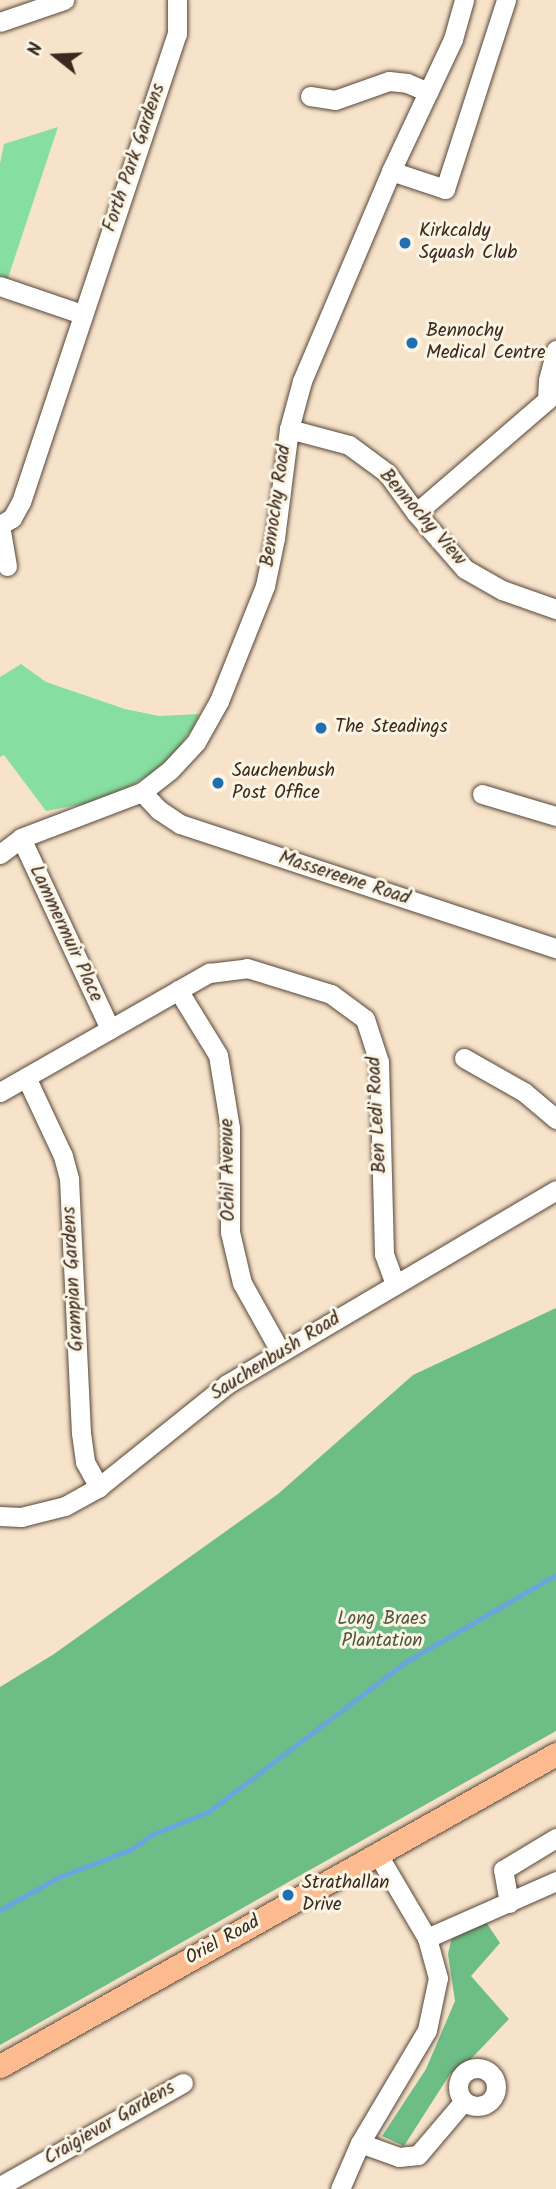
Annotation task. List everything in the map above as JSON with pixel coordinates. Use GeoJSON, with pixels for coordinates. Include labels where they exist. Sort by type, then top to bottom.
{"type":"FeatureCollection","features":[{"type":"Feature","properties":{"kind":"main road","name":"Oriel Road"},"geometry":{"type":"LineString","coordinates":[[0,2066],[556,1754]]}},
{"type":"Feature","properties":{"kind":"street"},"geometry":{"type":"LineString","coordinates":[[0,22],[64,0]]}},
{"type":"Feature","properties":{"kind":"street","name":"Forth Park Gardens"},"geometry":{"type":"LineString","coordinates":[[7,566],[0,526],[12,518],[21,502],[177,34],[177,0]]}},
{"type":"Feature","properties":{"kind":"street","name":"Bennochy Road"},"geometry":{"type":"LineString","coordinates":[[0,854],[21,838],[142,792],[170,770],[196,742],[219,701],[265,586],[275,538],[289,429],[302,381],[391,171],[453,39],[464,0]]}},
{"type":"Feature","properties":{"kind":"street"},"geometry":{"type":"LineString","coordinates":[[391,171],[445,188],[506,0]]}},
{"type":"Feature","properties":{"kind":"street"},"geometry":{"type":"LineString","coordinates":[[310,96],[335,100],[389,81],[407,83],[428,92]]}},
{"type":"Feature","properties":{"kind":"street"},"geometry":{"type":"LineString","coordinates":[[0,286],[82,314]]}},
{"type":"Feature","properties":{"kind":"street"},"geometry":{"type":"LineString","coordinates":[[416,513],[552,400],[548,380],[556,350]]}},
{"type":"Feature","properties":{"kind":"street","name":"Bennochy View"},"geometry":{"type":"LineString","coordinates":[[289,429],[349,445],[387,472],[416,513],[465,569],[502,590],[556,609]]}},
{"type":"Feature","properties":{"kind":"street","name":"Massereene Road"},"geometry":{"type":"LineString","coordinates":[[142,792],[159,810],[180,824],[556,948]]}},
{"type":"Feature","properties":{"kind":"street"},"geometry":{"type":"LineString","coordinates":[[482,794],[556,816]]}},
{"type":"Feature","properties":{"kind":"street","name":"Lammermuir Place"},"geometry":{"type":"LineString","coordinates":[[21,838],[110,1029]]}},
{"type":"Feature","properties":{"kind":"street","name":"Ben Ledi Road"},"geometry":{"type":"LineString","coordinates":[[0,1091],[208,973],[247,968],[331,994],[365,1018],[379,1062],[384,1254],[396,1284]]}},
{"type":"Feature","properties":{"kind":"street","name":"Ochil Avenue"},"geometry":{"type":"LineString","coordinates":[[178,990],[219,1055],[230,1128],[230,1232],[242,1283],[280,1351]]}},
{"type":"Feature","properties":{"kind":"street"},"geometry":{"type":"LineString","coordinates":[[464,1058],[524,1092],[556,1119]]}},
{"type":"Feature","properties":{"kind":"street","name":"Grampian Gardens"},"geometry":{"type":"LineString","coordinates":[[26,1077],[59,1146],[69,1179],[81,1433],[85,1462],[99,1487]]}},
{"type":"Feature","properties":{"kind":"street","name":"Sauchenbush Road"},"geometry":{"type":"LineString","coordinates":[[0,1516],[21,1517],[65,1506],[99,1487],[227,1384],[556,1190]]}},
{"type":"Feature","properties":{"kind":"street"},"geometry":{"type":"LineString","coordinates":[[509,1903],[503,1870],[556,1838]]}},
{"type":"Feature","properties":{"kind":"street"},"geometry":{"type":"LineString","coordinates":[[340,2189],[360,2143],[427,2030],[438,1978],[427,1937],[377,1853]]}},
{"type":"Feature","properties":{"kind":"street"},"geometry":{"type":"LineString","coordinates":[[427,1937],[556,1881]]}},
{"type":"Feature","properties":{"kind":"street","name":"Craigievar Gardens"},"geometry":{"type":"LineString","coordinates":[[0,2186],[183,2083]]}},
{"type":"Feature","properties":{"kind":"street"},"geometry":{"type":"LineString","coordinates":[[360,2143],[399,2157],[418,2155],[464,2101]]}},
{"type":"Feature","properties":{"kind":"green space"},"geometry":{"type":"Polygon","coordinates":[[[58,127],[6,284],[0,282],[0,164],[4,144],[58,127]]]}},
{"type":"Feature","properties":{"kind":"green space"},"geometry":{"type":"Polygon","coordinates":[[[21,664],[46,682],[125,709],[159,716],[199,714],[193,728],[171,757],[152,773],[127,788],[89,803],[46,811],[4,755],[0,757],[0,677],[21,664]]]}},
{"type":"Feature","properties":{"kind":"green space","name":"Long Braes Plantation"},"geometry":{"type":"Polygon","coordinates":[[[556,1308],[556,1731],[0,2045],[0,1687],[54,1654],[278,1494],[413,1375],[556,1308]]]}},
{"type":"Feature","properties":{"kind":"green space"},"geometry":{"type":"Polygon","coordinates":[[[486,1922],[500,1943],[471,1976],[509,2019],[470,2060],[450,2074],[404,2146],[382,2136],[426,2069],[455,2001],[448,1954],[452,1937],[486,1922]]]}},
{"type":"Feature","properties":{"kind":"waterway"},"geometry":{"type":"LineString","coordinates":[[0,1910],[59,1877],[132,1849],[151,1835],[208,1812],[404,1663],[556,1575]]}},
{"type":"Feature","properties":{"kind":"place","name":"Kirkcaldy Squash Club"},"geometry":{"type":"Point","coordinates":[405,243]}},
{"type":"Feature","properties":{"kind":"place","name":"Bennochy Medical Centre"},"geometry":{"type":"Point","coordinates":[412,343]}},
{"type":"Feature","properties":{"kind":"place","name":"The Steadings"},"geometry":{"type":"Point","coordinates":[321,728]}},
{"type":"Feature","properties":{"kind":"place","name":"Sauchenbush Post Office"},"geometry":{"type":"Point","coordinates":[218,783]}},
{"type":"Feature","properties":{"kind":"place","name":"Strathallan Drive"},"geometry":{"type":"Point","coordinates":[288,1895]}}]}
